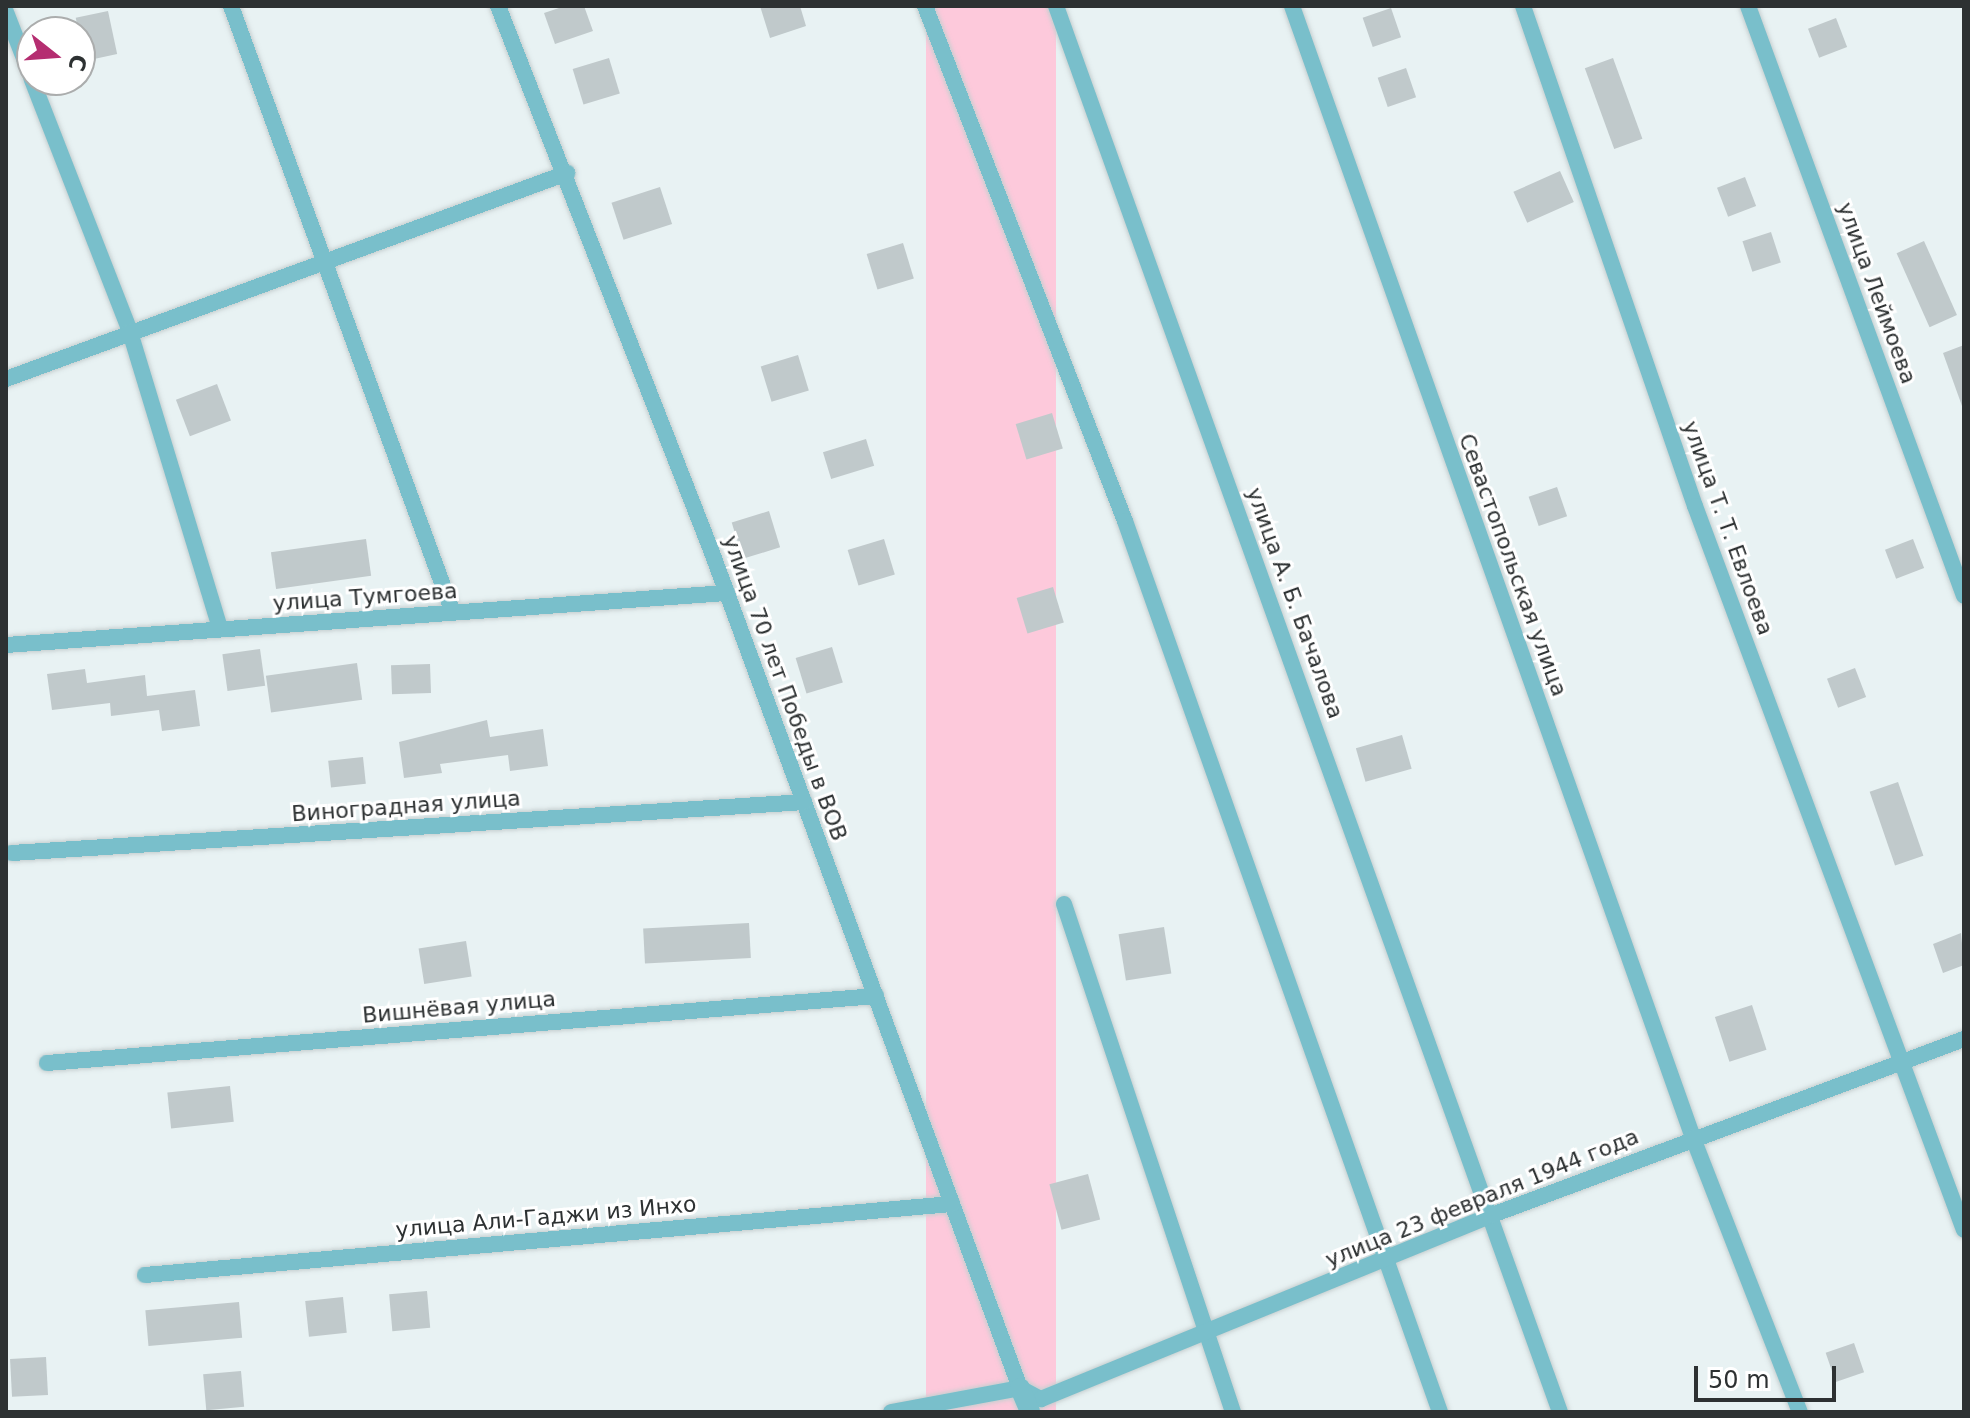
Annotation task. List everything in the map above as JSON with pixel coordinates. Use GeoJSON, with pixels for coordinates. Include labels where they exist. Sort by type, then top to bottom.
{"type":"FeatureCollection","features":[{"type":"Feature","properties":{"kind":"street"},"geometry":{"type":"LineString","coordinates":[[231,6],[453,613]]}},
{"type":"Feature","properties":{"kind":"street","name":"улица 70 лет Победы в ВОВ"},"geometry":{"type":"LineString","coordinates":[[498,6],[567,173],[727,593],[1020,1388]]}},
{"type":"Feature","properties":{"kind":"street"},"geometry":{"type":"LineString","coordinates":[[925,6],[1125,521],[1383,1261],[1440,1412]]}},
{"type":"Feature","properties":{"kind":"street","name":"улица А. Б. Бачалова"},"geometry":{"type":"LineString","coordinates":[[1056,6],[1492,1215],[1560,1412]]}},
{"type":"Feature","properties":{"kind":"street","name":"Севастопольская улица"},"geometry":{"type":"LineString","coordinates":[[1292,6],[1693,1138],[1800,1412]]}},
{"type":"Feature","properties":{"kind":"street","name":"улица Т. Т. Евлоева"},"geometry":{"type":"LineString","coordinates":[[1523,6],[1695,506],[1964,1230]]}},
{"type":"Feature","properties":{"kind":"street","name":"улица Леймоева"},"geometry":{"type":"LineString","coordinates":[[1748,6],[1964,596]]}},
{"type":"Feature","properties":{"kind":"street"},"geometry":{"type":"LineString","coordinates":[[6,12],[16,38]]}},
{"type":"Feature","properties":{"kind":"street"},"geometry":{"type":"LineString","coordinates":[[39,96],[130,332],[220,629]]}},
{"type":"Feature","properties":{"kind":"street"},"geometry":{"type":"LineString","coordinates":[[6,379],[567,173]]}},
{"type":"Feature","properties":{"kind":"street","name":"улица Тумгоева"},"geometry":{"type":"LineString","coordinates":[[6,645],[727,593]]}},
{"type":"Feature","properties":{"kind":"street","name":"Виноградная улица"},"geometry":{"type":"LineString","coordinates":[[12,853],[804,802]]}},
{"type":"Feature","properties":{"kind":"street"},"geometry":{"type":"LineString","coordinates":[[1064,904],[1233,1412]]}},
{"type":"Feature","properties":{"kind":"street","name":"Вишнёвая улица"},"geometry":{"type":"LineString","coordinates":[[47,1063],[876,996]]}},
{"type":"Feature","properties":{"kind":"street","name":"улица 23 февраля 1944 года"},"geometry":{"type":"LineString","coordinates":[[891,1412],[1020,1388],[1041,1399],[1492,1215],[1964,1039]]}},
{"type":"Feature","properties":{"kind":"street","name":"улица Али-Гаджи из Инхо"},"geometry":{"type":"LineString","coordinates":[[145,1275],[952,1204]]}},
{"type":"Feature","properties":{"kind":"street"},"geometry":{"type":"LineString","coordinates":[[1020,1388],[1030,1412]]}},
{"type":"Feature","properties":{"kind":"shaded area"},"geometry":{"type":"Polygon","coordinates":[[[926,6],[1056,6],[1056,1412],[926,1412],[926,6]]]}},
{"type":"Feature","properties":{"kind":"building"},"geometry":{"type":"Polygon","coordinates":[[[565,6],[584,6],[593,31],[555,44],[544,13],[565,6]]]}},
{"type":"Feature","properties":{"kind":"building"},"geometry":{"type":"Polygon","coordinates":[[[760,6],[800,6],[806,26],[770,38],[760,6]]]}},
{"type":"Feature","properties":{"kind":"building"},"geometry":{"type":"Polygon","coordinates":[[[1391,8],[1401,37],[1373,47],[1363,18],[1391,8]]]}},
{"type":"Feature","properties":{"kind":"building"},"geometry":{"type":"Polygon","coordinates":[[[108,11],[117,54],[96,59],[96,16],[84,16],[108,11]]]}},
{"type":"Feature","properties":{"kind":"building"},"geometry":{"type":"Polygon","coordinates":[[[1836,18],[1847,47],[1819,58],[1808,29],[1836,18]]]}},
{"type":"Feature","properties":{"kind":"building"},"geometry":{"type":"Polygon","coordinates":[[[609,58],[620,93],[583,104],[573,69],[609,58]]]}},
{"type":"Feature","properties":{"kind":"building"},"geometry":{"type":"Polygon","coordinates":[[[1613,58],[1642,139],[1614,149],[1585,68],[1613,58]]]}},
{"type":"Feature","properties":{"kind":"building"},"geometry":{"type":"Polygon","coordinates":[[[1406,68],[1416,97],[1388,107],[1378,78],[1406,68]]]}},
{"type":"Feature","properties":{"kind":"building"},"geometry":{"type":"Polygon","coordinates":[[[1560,171],[1574,202],[1527,223],[1513,192],[1560,171]]]}},
{"type":"Feature","properties":{"kind":"building"},"geometry":{"type":"Polygon","coordinates":[[[1745,177],[1756,206],[1728,217],[1717,188],[1745,177]]]}},
{"type":"Feature","properties":{"kind":"building"},"geometry":{"type":"Polygon","coordinates":[[[660,187],[672,224],[624,240],[611,203],[660,187]]]}},
{"type":"Feature","properties":{"kind":"building"},"geometry":{"type":"Polygon","coordinates":[[[1771,232],[1781,262],[1752,272],[1742,241],[1771,232]]]}},
{"type":"Feature","properties":{"kind":"building"},"geometry":{"type":"Polygon","coordinates":[[[1924,241],[1957,315],[1930,327],[1897,253],[1924,241]]]}},
{"type":"Feature","properties":{"kind":"building"},"geometry":{"type":"Polygon","coordinates":[[[903,243],[914,278],[877,289],[867,254],[903,243]]]}},
{"type":"Feature","properties":{"kind":"building"},"geometry":{"type":"Polygon","coordinates":[[[1964,345],[1964,406],[1962,406],[1943,353],[1964,345]]]}},
{"type":"Feature","properties":{"kind":"building"},"geometry":{"type":"Polygon","coordinates":[[[798,355],[809,390],[772,402],[761,366],[798,355]]]}},
{"type":"Feature","properties":{"kind":"building"},"geometry":{"type":"Polygon","coordinates":[[[217,384],[231,420],[190,436],[176,400],[217,384]]]}},
{"type":"Feature","properties":{"kind":"building"},"geometry":{"type":"Polygon","coordinates":[[[1052,413],[1063,448],[1026,459],[1016,424],[1052,413]]]}},
{"type":"Feature","properties":{"kind":"building"},"geometry":{"type":"Polygon","coordinates":[[[866,439],[874,466],[831,479],[823,452],[866,439]]]}},
{"type":"Feature","properties":{"kind":"building"},"geometry":{"type":"Polygon","coordinates":[[[1557,487],[1567,516],[1539,526],[1529,497],[1557,487]]]}},
{"type":"Feature","properties":{"kind":"building"},"geometry":{"type":"Polygon","coordinates":[[[769,511],[780,547],[743,559],[732,522],[769,511]]]}},
{"type":"Feature","properties":{"kind":"building"},"geometry":{"type":"Polygon","coordinates":[[[366,539],[371,576],[276,589],[271,552],[366,539]]]}},
{"type":"Feature","properties":{"kind":"building"},"geometry":{"type":"Polygon","coordinates":[[[884,539],[895,574],[858,585],[848,550],[884,539]]]}},
{"type":"Feature","properties":{"kind":"building"},"geometry":{"type":"Polygon","coordinates":[[[1913,539],[1924,568],[1896,579],[1885,550],[1913,539]]]}},
{"type":"Feature","properties":{"kind":"building"},"geometry":{"type":"Polygon","coordinates":[[[1053,587],[1064,622],[1027,633],[1017,598],[1053,587]]]}},
{"type":"Feature","properties":{"kind":"building"},"geometry":{"type":"Polygon","coordinates":[[[832,647],[843,682],[806,693],[796,658],[832,647]]]}},
{"type":"Feature","properties":{"kind":"building"},"geometry":{"type":"Polygon","coordinates":[[[260,649],[265,686],[228,691],[222,654],[260,649]]]}},
{"type":"Feature","properties":{"kind":"building"},"geometry":{"type":"Polygon","coordinates":[[[357,663],[362,700],[271,712],[266,676],[357,663]]]}},
{"type":"Feature","properties":{"kind":"building"},"geometry":{"type":"Polygon","coordinates":[[[430,664],[431,693],[392,694],[391,665],[430,664]]]}},
{"type":"Feature","properties":{"kind":"building"},"geometry":{"type":"Polygon","coordinates":[[[1855,668],[1866,697],[1838,708],[1827,679],[1855,668]]]}},
{"type":"Feature","properties":{"kind":"building"},"geometry":{"type":"Polygon","coordinates":[[[85,669],[87,683],[145,675],[147,696],[195,690],[200,726],[162,731],[159,710],[111,716],[110,703],[52,710],[47,674],[85,669]]]}},
{"type":"Feature","properties":{"kind":"building"},"geometry":{"type":"Polygon","coordinates":[[[487,720],[490,737],[543,729],[548,766],[510,771],[508,755],[440,764],[442,773],[404,778],[399,742],[487,720]]]}},
{"type":"Feature","properties":{"kind":"building"},"geometry":{"type":"Polygon","coordinates":[[[1402,735],[1412,769],[1366,782],[1356,748],[1402,735]]]}},
{"type":"Feature","properties":{"kind":"building"},"geometry":{"type":"Polygon","coordinates":[[[363,757],[366,784],[331,788],[328,761],[363,757]]]}},
{"type":"Feature","properties":{"kind":"building"},"geometry":{"type":"Polygon","coordinates":[[[1898,782],[1923,856],[1895,866],[1870,792],[1898,782]]]}},
{"type":"Feature","properties":{"kind":"building"},"geometry":{"type":"Polygon","coordinates":[[[749,923],[751,958],[645,963],[643,929],[749,923]]]}},
{"type":"Feature","properties":{"kind":"building"},"geometry":{"type":"Polygon","coordinates":[[[1164,927],[1171,973],[1126,981],[1119,934],[1164,927]]]}},
{"type":"Feature","properties":{"kind":"building"},"geometry":{"type":"Polygon","coordinates":[[[1961,933],[1964,965],[1943,973],[1933,944],[1961,933]]]}},
{"type":"Feature","properties":{"kind":"building"},"geometry":{"type":"Polygon","coordinates":[[[466,941],[472,977],[424,984],[419,949],[466,941]]]}},
{"type":"Feature","properties":{"kind":"building"},"geometry":{"type":"Polygon","coordinates":[[[1752,1005],[1767,1050],[1729,1062],[1715,1017],[1752,1005]]]}},
{"type":"Feature","properties":{"kind":"building"},"geometry":{"type":"Polygon","coordinates":[[[230,1086],[234,1122],[171,1128],[167,1093],[230,1086]]]}},
{"type":"Feature","properties":{"kind":"building"},"geometry":{"type":"Polygon","coordinates":[[[1088,1174],[1100,1219],[1062,1230],[1049,1184],[1088,1174]]]}},
{"type":"Feature","properties":{"kind":"building"},"geometry":{"type":"Polygon","coordinates":[[[427,1291],[430,1328],[392,1331],[389,1294],[427,1291]]]}},
{"type":"Feature","properties":{"kind":"building"},"geometry":{"type":"Polygon","coordinates":[[[343,1297],[347,1333],[309,1337],[305,1301],[343,1297]]]}},
{"type":"Feature","properties":{"kind":"building"},"geometry":{"type":"Polygon","coordinates":[[[239,1302],[242,1338],[148,1346],[145,1310],[239,1302]]]}},
{"type":"Feature","properties":{"kind":"building"},"geometry":{"type":"Polygon","coordinates":[[[1854,1343],[1864,1372],[1836,1382],[1826,1353],[1854,1343]]]}},
{"type":"Feature","properties":{"kind":"building"},"geometry":{"type":"Polygon","coordinates":[[[46,1357],[48,1395],[12,1397],[10,1359],[46,1357]]]}},
{"type":"Feature","properties":{"kind":"building"},"geometry":{"type":"Polygon","coordinates":[[[241,1371],[244,1407],[206,1410],[203,1374],[241,1371]]]}}]}
